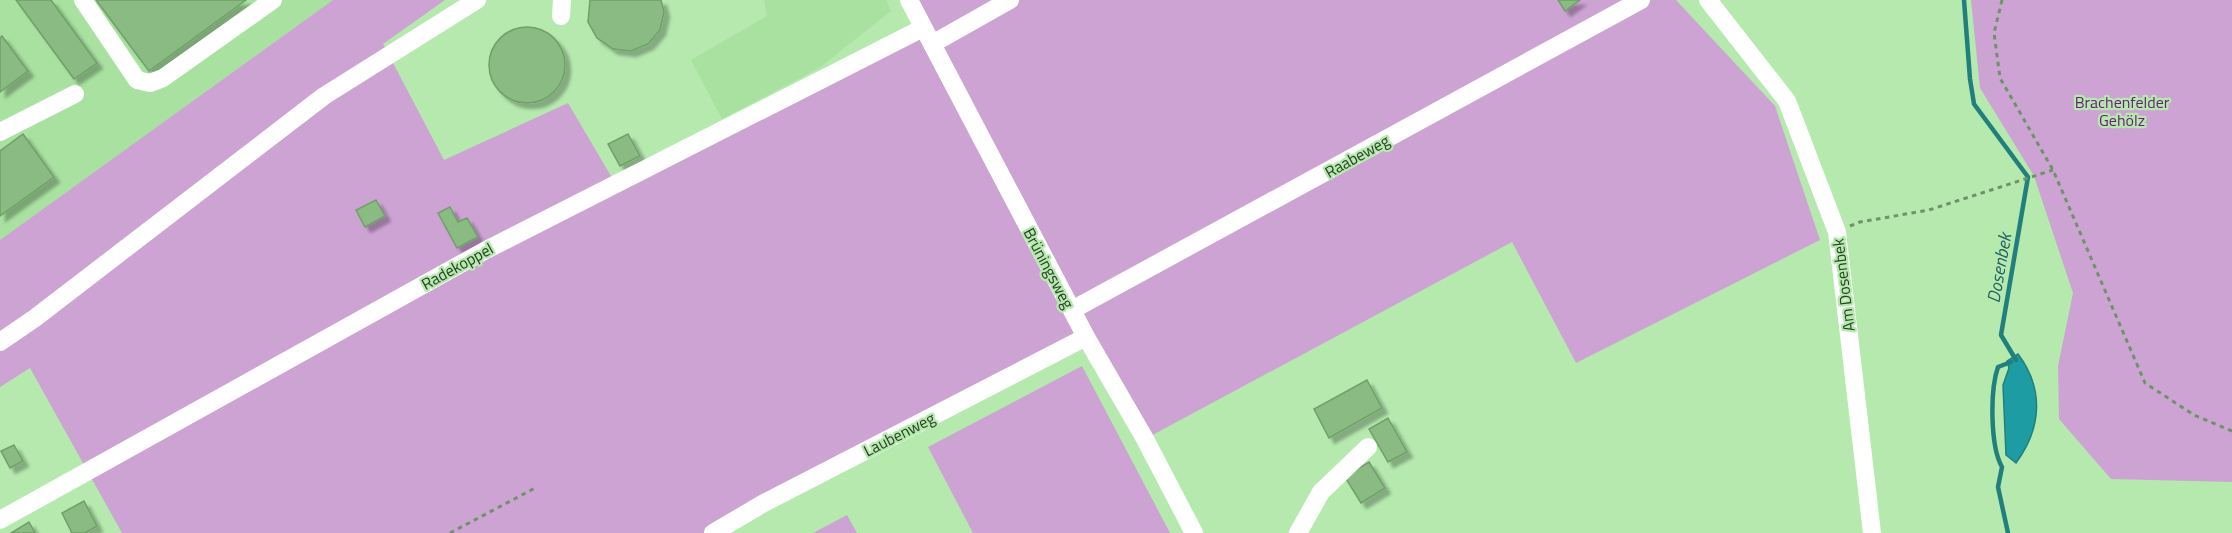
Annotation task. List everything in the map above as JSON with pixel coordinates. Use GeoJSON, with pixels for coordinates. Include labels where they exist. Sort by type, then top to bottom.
{"type":"FeatureCollection","features":[{"type":"Feature","properties":{"kind":"street"},"geometry":{"type":"LineString","coordinates":[[83,0],[137,80],[150,83],[163,78],[273,0]]}},
{"type":"Feature","properties":{"kind":"street"},"geometry":{"type":"LineString","coordinates":[[0,342],[35,318],[324,96],[477,0]]}},
{"type":"Feature","properties":{"kind":"street","name":"Brüningsweg"},"geometry":{"type":"LineString","coordinates":[[909,0],[1086,337],[1145,439],[1194,533]]}},
{"type":"Feature","properties":{"kind":"street","name":"Radekoppel"},"geometry":{"type":"LineString","coordinates":[[0,520],[486,250],[927,36],[1010,0]]}},
{"type":"Feature","properties":{"kind":"street","name":"Raabeweg"},"geometry":{"type":"LineString","coordinates":[[1072,310],[1641,0]]}},
{"type":"Feature","properties":{"kind":"street","name":"Am Dosenbek"},"geometry":{"type":"LineString","coordinates":[[1708,0],[1787,101],[1837,232],[1872,533]]}},
{"type":"Feature","properties":{"kind":"street"},"geometry":{"type":"LineString","coordinates":[[0,132],[75,94]]}},
{"type":"Feature","properties":{"kind":"street","name":"Laubenweg"},"geometry":{"type":"LineString","coordinates":[[713,533],[764,503],[1086,337]]}},
{"type":"Feature","properties":{"kind":"street"},"geometry":{"type":"LineString","coordinates":[[1298,533],[1321,492],[1368,447]]}},
{"type":"Feature","properties":{"kind":"path"},"geometry":{"type":"LineString","coordinates":[[2002,0],[1994,33],[2000,78],[2053,170],[2145,383],[2194,415],[2232,431]]}},
{"type":"Feature","properties":{"kind":"path"},"geometry":{"type":"LineString","coordinates":[[1837,232],[1860,222],[1929,210],[2016,180],[2035,177],[2053,170]]}},
{"type":"Feature","properties":{"kind":"path"},"geometry":{"type":"LineString","coordinates":[[450,533],[535,488]]}},
{"type":"Feature","properties":{"kind":"shaded area"},"geometry":{"type":"Polygon","coordinates":[[[0,0],[333,0],[0,240],[0,0]]]}},
{"type":"Feature","properties":{"kind":"shaded area"},"geometry":{"type":"Polygon","coordinates":[[[764,0],[886,0],[891,11],[819,68],[722,119],[691,60],[767,16],[764,0]]]}},
{"type":"Feature","properties":{"kind":"green space"},"geometry":{"type":"Polygon","coordinates":[[[333,0],[445,0],[383,44],[444,160],[568,103],[615,183],[923,28],[909,0],[1676,0],[1775,106],[1820,240],[1576,363],[1512,242],[1145,439],[1086,337],[713,533],[122,533],[30,368],[0,387],[0,240],[333,0]]]}},
{"type":"Feature","properties":{"kind":"green space","name":"Brachenfelder Gehölz"},"geometry":{"type":"Polygon","coordinates":[[[1971,0],[2232,0],[2232,482],[2111,479],[2059,419],[2058,366],[2073,293],[2034,176],[1980,88],[1971,0]]]}},
{"type":"Feature","properties":{"kind":"green space"},"geometry":{"type":"Polygon","coordinates":[[[1082,366],[1170,533],[973,533],[928,447],[1082,366]]]}},
{"type":"Feature","properties":{"kind":"green space"},"geometry":{"type":"Polygon","coordinates":[[[847,515],[857,533],[813,533],[847,515]]]}},
{"type":"Feature","properties":{"kind":"water"},"geometry":{"type":"Polygon","coordinates":[[[2018,354],[2033,381],[2036,409],[2031,437],[2016,463],[2006,455],[2003,385],[2009,368],[2007,361],[2018,354]]]}},
{"type":"Feature","properties":{"kind":"building"},"geometry":{"type":"Polygon","coordinates":[[[16,0],[51,0],[97,63],[74,79],[16,0]]]}},
{"type":"Feature","properties":{"kind":"building"},"geometry":{"type":"Polygon","coordinates":[[[96,0],[246,0],[149,71],[96,0]]]}},
{"type":"Feature","properties":{"kind":"building"},"geometry":{"type":"Polygon","coordinates":[[[590,0],[661,0],[664,12],[660,30],[648,44],[631,51],[613,49],[597,38],[588,22],[590,0]]]}},
{"type":"Feature","properties":{"kind":"building"},"geometry":{"type":"Polygon","coordinates":[[[1558,0],[1580,0],[1565,11],[1558,0]]]}},
{"type":"Feature","properties":{"kind":"building"},"geometry":{"type":"Polygon","coordinates":[[[527,27],[541,30],[554,38],[562,51],[565,65],[562,79],[554,92],[541,100],[527,103],[513,100],[500,92],[492,79],[489,65],[492,51],[500,38],[513,30],[527,27]]]}},
{"type":"Feature","properties":{"kind":"building"},"geometry":{"type":"Polygon","coordinates":[[[2,36],[28,71],[0,92],[0,38],[2,36]]]}},
{"type":"Feature","properties":{"kind":"building"},"geometry":{"type":"Polygon","coordinates":[[[23,134],[54,177],[0,216],[0,151],[23,134]]]}},
{"type":"Feature","properties":{"kind":"building"},"geometry":{"type":"Polygon","coordinates":[[[628,134],[640,156],[620,166],[608,144],[628,134]]]}},
{"type":"Feature","properties":{"kind":"building"},"geometry":{"type":"Polygon","coordinates":[[[376,200],[385,216],[365,227],[356,210],[376,200]]]}},
{"type":"Feature","properties":{"kind":"building"},"geometry":{"type":"Polygon","coordinates":[[[450,207],[458,222],[467,218],[478,237],[457,248],[438,213],[450,207]]]}},
{"type":"Feature","properties":{"kind":"building"},"geometry":{"type":"Polygon","coordinates":[[[1367,380],[1382,408],[1329,438],[1314,409],[1367,380]]]}},
{"type":"Feature","properties":{"kind":"building"},"geometry":{"type":"Polygon","coordinates":[[[1388,418],[1407,452],[1388,462],[1369,429],[1388,418]]]}},
{"type":"Feature","properties":{"kind":"building"},"geometry":{"type":"Polygon","coordinates":[[[14,445],[23,461],[10,468],[1,451],[14,445]]]}},
{"type":"Feature","properties":{"kind":"building"},"geometry":{"type":"Polygon","coordinates":[[[1369,462],[1385,488],[1361,503],[1345,477],[1369,462]]]}},
{"type":"Feature","properties":{"kind":"building"},"geometry":{"type":"Polygon","coordinates":[[[84,501],[97,526],[85,533],[72,533],[62,513],[84,501]]]}},
{"type":"Feature","properties":{"kind":"building"},"geometry":{"type":"Polygon","coordinates":[[[29,522],[35,533],[11,533],[29,522]]]}},
{"type":"Feature","properties":{"kind":"waterway","name":"Dosenbek"},"geometry":{"type":"LineString","coordinates":[[1964,0],[1974,104],[2028,177],[2001,335],[2016,360]]}},
{"type":"Feature","properties":{"kind":"waterway","name":"Dosenbek"},"geometry":{"type":"LineString","coordinates":[[2008,533],[1998,487],[2002,467],[1993,432],[1993,403],[1998,367],[2011,362]]}}]}
